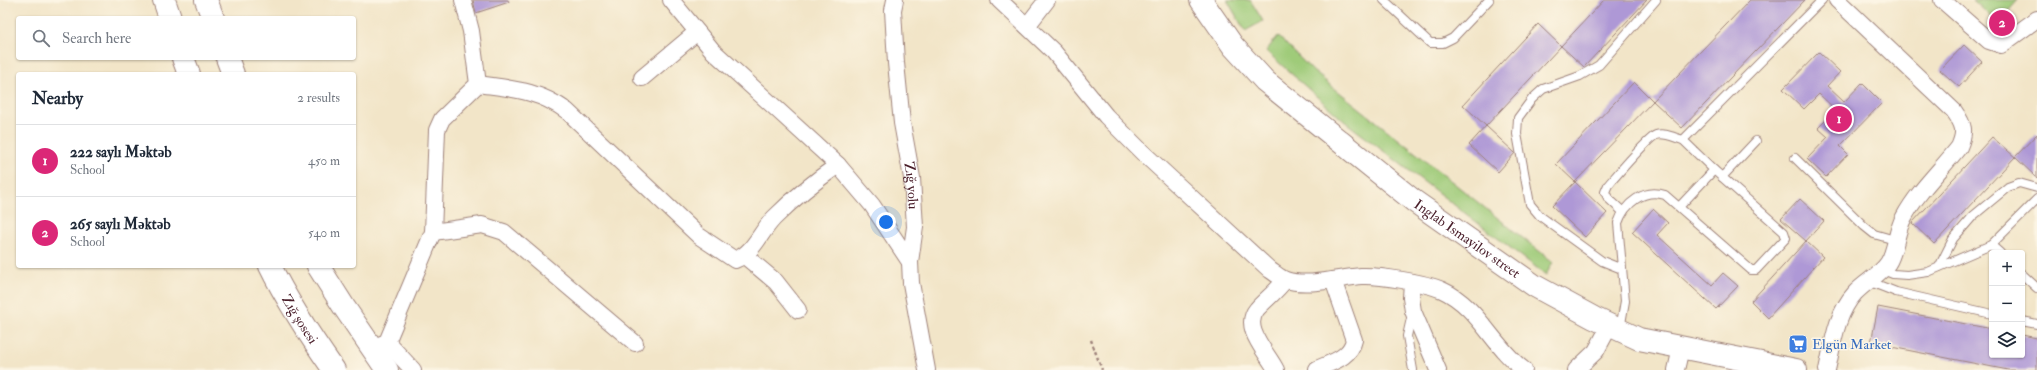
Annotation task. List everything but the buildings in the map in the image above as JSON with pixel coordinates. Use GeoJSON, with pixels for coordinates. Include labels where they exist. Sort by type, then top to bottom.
{"type":"FeatureCollection","features":[{"type":"Feature","properties":{"kind":"main road"},"geometry":{"type":"LineString","coordinates":[[164,0],[169,16]]}},
{"type":"Feature","properties":{"kind":"main road"},"geometry":{"type":"LineString","coordinates":[[206,0],[212,16]]}},
{"type":"Feature","properties":{"kind":"main road","name":"Inglab Ismayilov street"},"geometry":{"type":"LineString","coordinates":[[1202,0],[1233,46],[1265,81],[1414,201],[1535,286],[1594,318],[1639,339],[1738,362],[1796,370]]}},
{"type":"Feature","properties":{"kind":"main road"},"geometry":{"type":"LineString","coordinates":[[184,60],[188,72]]}},
{"type":"Feature","properties":{"kind":"main road"},"geometry":{"type":"LineString","coordinates":[[228,60],[232,72]]}},
{"type":"Feature","properties":{"kind":"main road","name":"Zığ şosesi"},"geometry":{"type":"LineString","coordinates":[[271,268],[290,304],[334,370]]}},
{"type":"Feature","properties":{"kind":"main road"},"geometry":{"type":"LineString","coordinates":[[320,268],[379,345],[387,370]]}},
{"type":"Feature","properties":{"kind":"street"},"geometry":{"type":"LineString","coordinates":[[463,0],[471,31],[478,84]]}},
{"type":"Feature","properties":{"kind":"street"},"geometry":{"type":"LineString","coordinates":[[671,0],[713,51],[838,165],[872,205],[910,262]]}},
{"type":"Feature","properties":{"kind":"street"},"geometry":{"type":"LineString","coordinates":[[999,0],[1054,52],[1106,116],[1143,154],[1270,270],[1285,280],[1298,282],[1333,280],[1363,276],[1412,282],[1441,290],[1455,297],[1469,309],[1507,354],[1524,370]]}},
{"type":"Feature","properties":{"kind":"street"},"geometry":{"type":"LineString","coordinates":[[1027,26],[1047,0]]}},
{"type":"Feature","properties":{"kind":"street"},"geometry":{"type":"LineString","coordinates":[[1827,370],[1840,316],[1847,303],[1868,281],[1883,270],[1890,261],[1895,240],[1903,218],[1959,147],[1964,136],[1962,122],[1954,111],[1837,0]]}},
{"type":"Feature","properties":{"kind":"street"},"geometry":{"type":"LineString","coordinates":[[1942,0],[1989,41],[2002,45],[2037,19]]}},
{"type":"Feature","properties":{"kind":"street","name":"Zığ yolu"},"geometry":{"type":"LineString","coordinates":[[890,4],[902,123],[912,178],[915,227],[910,262],[912,284],[927,370]]}},
{"type":"Feature","properties":{"kind":"street"},"geometry":{"type":"LineString","coordinates":[[642,78],[697,32]]}},
{"type":"Feature","properties":{"kind":"street"},"geometry":{"type":"LineString","coordinates":[[413,370],[379,345],[433,232],[437,130],[442,119],[478,84]]}},
{"type":"Feature","properties":{"kind":"street"},"geometry":{"type":"LineString","coordinates":[[478,84],[528,91],[551,99],[567,111],[699,236],[735,260],[745,256],[778,214],[800,193],[838,165]]}},
{"type":"Feature","properties":{"kind":"street"},"geometry":{"type":"LineString","coordinates":[[433,232],[482,225],[504,232],[635,343]]}},
{"type":"Feature","properties":{"kind":"street"},"geometry":{"type":"LineString","coordinates":[[745,256],[776,282],[798,310]]}},
{"type":"Feature","properties":{"kind":"street"},"geometry":{"type":"LineString","coordinates":[[1276,370],[1256,339],[1253,319],[1256,310],[1278,290],[1285,280]]}},
{"type":"Feature","properties":{"kind":"street"},"geometry":{"type":"LineString","coordinates":[[1317,369],[1345,356],[1352,349],[1354,340],[1333,280]]}},
{"type":"Feature","properties":{"kind":"street"},"geometry":{"type":"LineString","coordinates":[[1412,282],[1411,298],[1413,311],[1438,370]]}},
{"type":"Feature","properties":{"kind":"street"},"geometry":{"type":"LineString","coordinates":[[1576,370],[1596,351],[1615,327]]}},
{"type":"Feature","properties":{"kind":"street"},"geometry":{"type":"LineString","coordinates":[[1676,370],[1681,348]]}},
{"type":"Feature","properties":{"kind":"lane"},"geometry":{"type":"LineString","coordinates":[[1384,0],[1430,42],[1443,43],[1453,38],[1489,0]]}},
{"type":"Feature","properties":{"kind":"lane"},"geometry":{"type":"LineString","coordinates":[[1622,269],[1602,261],[1540,216],[1530,204],[1517,134],[1518,118],[1532,99],[1542,89],[1580,76],[1599,64],[1656,0]]}},
{"type":"Feature","properties":{"kind":"lane"},"geometry":{"type":"LineString","coordinates":[[1683,140],[1822,0]]}},
{"type":"Feature","properties":{"kind":"lane"},"geometry":{"type":"LineString","coordinates":[[1615,327],[1625,301],[1618,223],[1622,211],[1640,196],[1655,191],[1665,195],[1751,270],[1756,270],[1786,238],[1784,232],[1714,170],[1683,140],[1664,134],[1656,135],[1608,185],[1605,192],[1608,198],[1622,211]]}},
{"type":"Feature","properties":{"kind":"lane"},"geometry":{"type":"LineString","coordinates":[[1722,177],[1756,141]]}},
{"type":"Feature","properties":{"kind":"lane"},"geometry":{"type":"LineString","coordinates":[[1795,158],[1864,226],[1874,234],[1895,240]]}},
{"type":"Feature","properties":{"kind":"lane"},"geometry":{"type":"LineString","coordinates":[[1679,207],[1714,170]]}},
{"type":"Feature","properties":{"kind":"lane"},"geometry":{"type":"LineString","coordinates":[[1939,267],[1953,239],[1972,216],[2008,188],[2019,183],[2037,188]]}},
{"type":"Feature","properties":{"kind":"lane"},"geometry":{"type":"LineString","coordinates":[[1883,270],[1893,274],[1906,275],[1928,272],[1992,245],[2037,199]]}},
{"type":"Feature","properties":{"kind":"lane"},"geometry":{"type":"LineString","coordinates":[[1992,245],[1997,250]]}},
{"type":"Feature","properties":{"kind":"lane"},"geometry":{"type":"LineString","coordinates":[[2025,277],[2037,288]]}},
{"type":"Feature","properties":{"kind":"lane"},"geometry":{"type":"LineString","coordinates":[[1868,281],[1896,292],[1989,313]]}},
{"type":"Feature","properties":{"kind":"lane"},"geometry":{"type":"LineString","coordinates":[[1413,311],[1407,336],[1413,370]]}},
{"type":"Feature","properties":{"kind":"lane"},"geometry":{"type":"LineString","coordinates":[[2025,322],[2037,324]]}},
{"type":"Feature","properties":{"kind":"path"},"geometry":{"type":"LineString","coordinates":[[1091,340],[1102,370]]}},
{"type":"Feature","properties":{"kind":"green space"},"geometry":{"type":"Polygon","coordinates":[[[1227,0],[1250,0],[1263,21],[1245,31],[1227,0]]]}},
{"type":"Feature","properties":{"kind":"green space"},"geometry":{"type":"Polygon","coordinates":[[[1973,0],[2018,0],[1998,23],[1973,0]]]}},
{"type":"Feature","properties":{"kind":"green space"},"geometry":{"type":"Polygon","coordinates":[[[1278,36],[1314,72],[1553,262],[1546,275],[1344,121],[1266,51],[1278,36]]]}},
{"type":"Feature","properties":{"kind":"place","name":"265 saylı Məktəb"},"geometry":{"type":"Point","coordinates":[2002,23]}},
{"type":"Feature","properties":{"kind":"place","name":"222 saylı Məktəb"},"geometry":{"type":"Point","coordinates":[1839,119]}},
{"type":"Feature","properties":{"kind":"place","name":"Elgün Market"},"geometry":{"type":"Point","coordinates":[1798,344]}}]}
